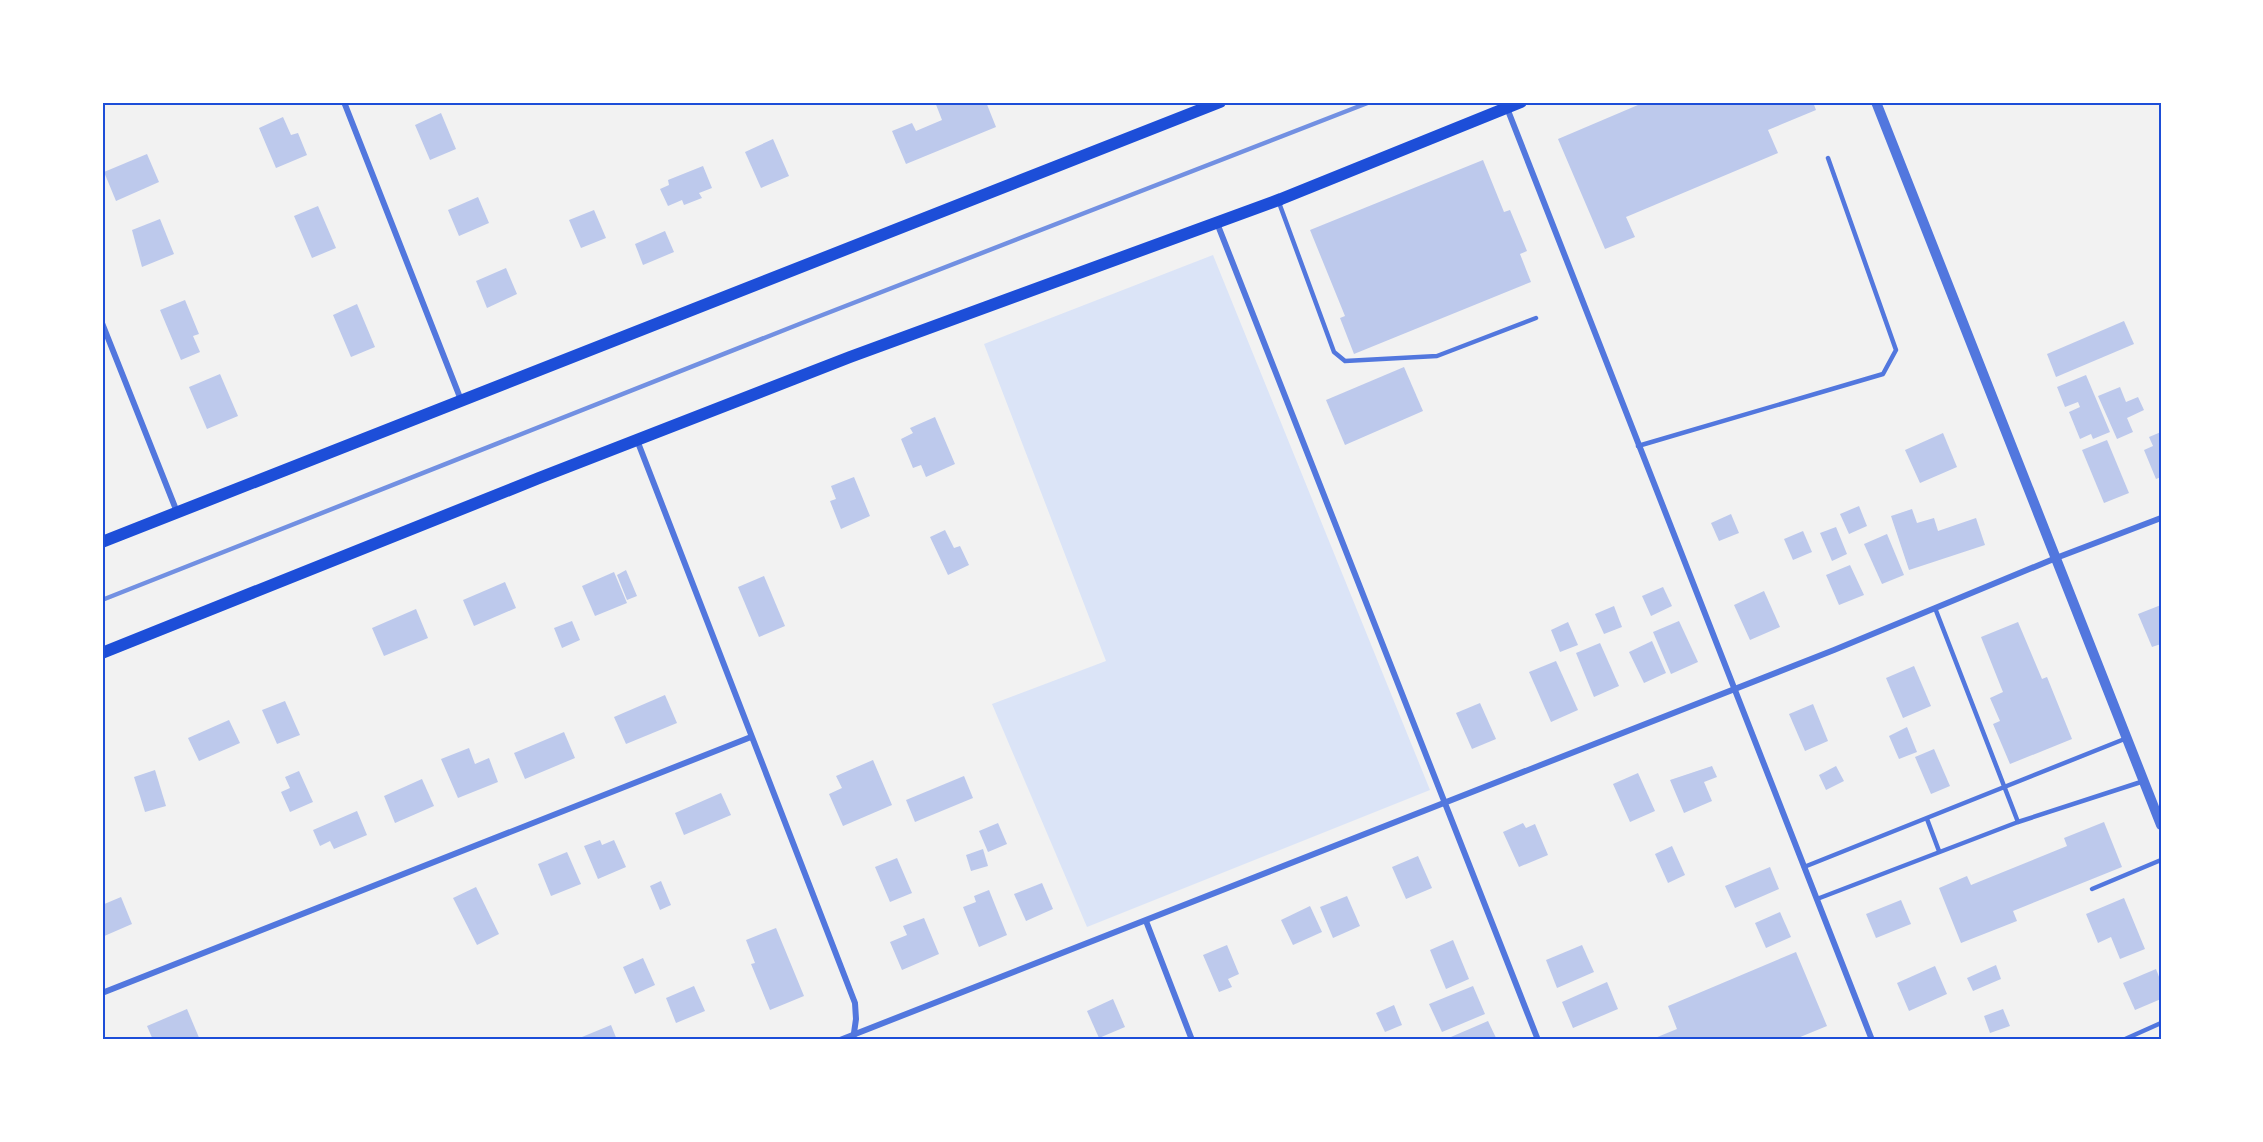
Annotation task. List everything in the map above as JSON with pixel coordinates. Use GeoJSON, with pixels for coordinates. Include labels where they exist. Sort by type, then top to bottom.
{"type":"FeatureCollection","features":[{"type":"Feature","properties":{"kind":"main road"},"geometry":{"type":"LineString","coordinates":[[102,542],[1220,102]]}},
{"type":"Feature","properties":{"kind":"main road"},"geometry":{"type":"LineString","coordinates":[[102,653],[850,357],[1278,200],[1521,102]]}},
{"type":"Feature","properties":{"kind":"street"},"geometry":{"type":"LineString","coordinates":[[344,102],[462,400]]}},
{"type":"Feature","properties":{"kind":"street"},"geometry":{"type":"LineString","coordinates":[[1876,102],[2161,825]]}},
{"type":"Feature","properties":{"kind":"street"},"geometry":{"type":"LineString","coordinates":[[1506,108],[1872,1040]]}},
{"type":"Feature","properties":{"kind":"street"},"geometry":{"type":"LineString","coordinates":[[1217,223],[1538,1040]]}},
{"type":"Feature","properties":{"kind":"street"},"geometry":{"type":"LineString","coordinates":[[102,323],[177,513]]}},
{"type":"Feature","properties":{"kind":"street"},"geometry":{"type":"LineString","coordinates":[[637,440],[855,1003],[856,1019],[853,1037]]}},
{"type":"Feature","properties":{"kind":"street"},"geometry":{"type":"LineString","coordinates":[[840,1040],[853,1037],[1444,801],[1734,689],[2056,558],[2161,518]]}},
{"type":"Feature","properties":{"kind":"street"},"geometry":{"type":"LineString","coordinates":[[102,993],[751,737]]}},
{"type":"Feature","properties":{"kind":"street"},"geometry":{"type":"LineString","coordinates":[[1146,921],[1192,1040]]}},
{"type":"Feature","properties":{"kind":"lane"},"geometry":{"type":"LineString","coordinates":[[1638,446],[1883,374],[1896,350],[1828,158]]}},
{"type":"Feature","properties":{"kind":"lane"},"geometry":{"type":"LineString","coordinates":[[1278,200],[1334,352],[1345,361],[1437,356],[1536,318]]}},
{"type":"Feature","properties":{"kind":"lane"},"geometry":{"type":"LineString","coordinates":[[1935,608],[2018,822]]}},
{"type":"Feature","properties":{"kind":"lane"},"geometry":{"type":"LineString","coordinates":[[1804,867],[2127,738]]}},
{"type":"Feature","properties":{"kind":"lane"},"geometry":{"type":"LineString","coordinates":[[1816,899],[2018,822],[2144,782]]}},
{"type":"Feature","properties":{"kind":"lane"},"geometry":{"type":"LineString","coordinates":[[1927,819],[1939,851]]}},
{"type":"Feature","properties":{"kind":"lane"},"geometry":{"type":"LineString","coordinates":[[2092,888],[2161,860]]}},
{"type":"Feature","properties":{"kind":"lane"},"geometry":{"type":"LineString","coordinates":[[2123,1040],[2161,1023]]}},
{"type":"Feature","properties":{"kind":"shaded area"},"geometry":{"type":"Polygon","coordinates":[[[1213,255],[1430,790],[1087,927],[992,704],[1106,661],[984,344],[1213,255]]]}},
{"type":"Feature","properties":{"kind":"building"},"geometry":{"type":"Polygon","coordinates":[[[935,102],[986,102],[996,127],[906,164],[892,131],[912,123],[916,131],[942,120],[935,102]]]}},
{"type":"Feature","properties":{"kind":"building"},"geometry":{"type":"Polygon","coordinates":[[[1645,102],[1813,102],[1816,110],[1768,130],[1778,153],[1626,217],[1635,237],[1605,249],[1558,139],[1645,102]]]}},
{"type":"Feature","properties":{"kind":"building"},"geometry":{"type":"Polygon","coordinates":[[[441,113],[456,149],[430,160],[415,125],[441,113]]]}},
{"type":"Feature","properties":{"kind":"building"},"geometry":{"type":"Polygon","coordinates":[[[283,117],[291,135],[298,133],[307,155],[276,168],[259,128],[283,117]]]}},
{"type":"Feature","properties":{"kind":"building"},"geometry":{"type":"Polygon","coordinates":[[[773,139],[789,176],[761,188],[745,152],[773,139]]]}},
{"type":"Feature","properties":{"kind":"building"},"geometry":{"type":"Polygon","coordinates":[[[147,154],[159,182],[116,201],[104,172],[147,154]]]}},
{"type":"Feature","properties":{"kind":"building"},"geometry":{"type":"Polygon","coordinates":[[[1483,160],[1504,212],[1510,210],[1527,251],[1520,254],[1531,282],[1354,354],[1340,318],[1345,316],[1310,230],[1483,160]]]}},
{"type":"Feature","properties":{"kind":"building"},"geometry":{"type":"Polygon","coordinates":[[[703,166],[712,188],[699,193],[702,198],[684,205],[682,200],[668,206],[660,189],[669,185],[668,180],[703,166]]]}},
{"type":"Feature","properties":{"kind":"building"},"geometry":{"type":"Polygon","coordinates":[[[478,197],[489,223],[459,236],[448,210],[478,197]]]}},
{"type":"Feature","properties":{"kind":"building"},"geometry":{"type":"Polygon","coordinates":[[[318,206],[336,248],[312,258],[294,216],[318,206]]]}},
{"type":"Feature","properties":{"kind":"building"},"geometry":{"type":"Polygon","coordinates":[[[594,210],[606,238],[581,248],[569,220],[594,210]]]}},
{"type":"Feature","properties":{"kind":"building"},"geometry":{"type":"Polygon","coordinates":[[[160,219],[174,254],[142,267],[132,230],[160,219]]]}},
{"type":"Feature","properties":{"kind":"building"},"geometry":{"type":"Polygon","coordinates":[[[665,231],[674,252],[643,265],[635,244],[665,231]]]}},
{"type":"Feature","properties":{"kind":"building"},"geometry":{"type":"Polygon","coordinates":[[[506,268],[517,294],[487,308],[476,281],[506,268]]]}},
{"type":"Feature","properties":{"kind":"building"},"geometry":{"type":"Polygon","coordinates":[[[185,300],[199,334],[193,336],[200,352],[181,360],[160,310],[185,300]]]}},
{"type":"Feature","properties":{"kind":"building"},"geometry":{"type":"Polygon","coordinates":[[[357,304],[375,347],[351,357],[333,315],[357,304]]]}},
{"type":"Feature","properties":{"kind":"building"},"geometry":{"type":"Polygon","coordinates":[[[2124,321],[2134,344],[2056,377],[2047,354],[2124,321]]]}},
{"type":"Feature","properties":{"kind":"building"},"geometry":{"type":"Polygon","coordinates":[[[1404,367],[1423,411],[1345,445],[1326,400],[1404,367]]]}},
{"type":"Feature","properties":{"kind":"building"},"geometry":{"type":"Polygon","coordinates":[[[220,374],[238,416],[207,429],[189,387],[220,374]]]}},
{"type":"Feature","properties":{"kind":"building"},"geometry":{"type":"Polygon","coordinates":[[[2086,375],[2110,432],[2093,439],[2091,434],[2080,439],[2069,412],[2080,407],[2078,402],[2065,407],[2057,387],[2086,375]]]}},
{"type":"Feature","properties":{"kind":"building"},"geometry":{"type":"Polygon","coordinates":[[[2120,387],[2126,402],[2138,397],[2144,410],[2127,418],[2133,432],[2117,439],[2098,396],[2120,387]]]}},
{"type":"Feature","properties":{"kind":"building"},"geometry":{"type":"Polygon","coordinates":[[[935,417],[955,464],[926,477],[921,465],[913,468],[901,439],[913,433],[910,428],[935,417]]]}},
{"type":"Feature","properties":{"kind":"building"},"geometry":{"type":"Polygon","coordinates":[[[2161,432],[2161,477],[2156,479],[2144,450],[2153,446],[2149,437],[2161,432]]]}},
{"type":"Feature","properties":{"kind":"building"},"geometry":{"type":"Polygon","coordinates":[[[1943,433],[1957,467],[1920,483],[1905,450],[1943,433]]]}},
{"type":"Feature","properties":{"kind":"building"},"geometry":{"type":"Polygon","coordinates":[[[2107,440],[2129,493],[2104,503],[2082,450],[2107,440]]]}},
{"type":"Feature","properties":{"kind":"building"},"geometry":{"type":"Polygon","coordinates":[[[854,477],[870,516],[841,529],[830,501],[836,499],[831,486],[854,477]]]}},
{"type":"Feature","properties":{"kind":"building"},"geometry":{"type":"Polygon","coordinates":[[[1859,506],[1867,526],[1849,534],[1840,514],[1859,506]]]}},
{"type":"Feature","properties":{"kind":"building"},"geometry":{"type":"Polygon","coordinates":[[[1912,509],[1917,523],[1934,518],[1938,531],[1976,518],[1985,545],[1909,570],[1891,516],[1912,509]]]}},
{"type":"Feature","properties":{"kind":"building"},"geometry":{"type":"Polygon","coordinates":[[[1731,514],[1739,533],[1719,541],[1711,523],[1731,514]]]}},
{"type":"Feature","properties":{"kind":"building"},"geometry":{"type":"Polygon","coordinates":[[[1836,527],[1847,554],[1832,561],[1820,533],[1836,527]]]}},
{"type":"Feature","properties":{"kind":"building"},"geometry":{"type":"Polygon","coordinates":[[[945,530],[954,548],[960,546],[969,565],[948,575],[930,537],[945,530]]]}},
{"type":"Feature","properties":{"kind":"building"},"geometry":{"type":"Polygon","coordinates":[[[1803,531],[1812,552],[1793,560],[1784,539],[1803,531]]]}},
{"type":"Feature","properties":{"kind":"building"},"geometry":{"type":"Polygon","coordinates":[[[1887,534],[1904,575],[1882,584],[1864,544],[1887,534]]]}},
{"type":"Feature","properties":{"kind":"building"},"geometry":{"type":"Polygon","coordinates":[[[1850,565],[1864,595],[1839,605],[1826,575],[1850,565]]]}},
{"type":"Feature","properties":{"kind":"building"},"geometry":{"type":"Polygon","coordinates":[[[626,570],[637,596],[627,600],[617,575],[626,570]]]}},
{"type":"Feature","properties":{"kind":"building"},"geometry":{"type":"Polygon","coordinates":[[[614,572],[627,603],[595,616],[582,586],[614,572]]]}},
{"type":"Feature","properties":{"kind":"building"},"geometry":{"type":"Polygon","coordinates":[[[764,576],[785,626],[759,637],[738,587],[764,576]]]}},
{"type":"Feature","properties":{"kind":"building"},"geometry":{"type":"Polygon","coordinates":[[[505,582],[516,608],[474,626],[463,600],[505,582]]]}},
{"type":"Feature","properties":{"kind":"building"},"geometry":{"type":"Polygon","coordinates":[[[1663,587],[1672,606],[1651,616],[1642,596],[1663,587]]]}},
{"type":"Feature","properties":{"kind":"building"},"geometry":{"type":"Polygon","coordinates":[[[1764,591],[1780,627],[1750,640],[1734,605],[1764,591]]]}},
{"type":"Feature","properties":{"kind":"building"},"geometry":{"type":"Polygon","coordinates":[[[2161,605],[2161,644],[2152,647],[2138,614],[2161,605]]]}},
{"type":"Feature","properties":{"kind":"building"},"geometry":{"type":"Polygon","coordinates":[[[1614,606],[1622,627],[1604,634],[1595,614],[1614,606]]]}},
{"type":"Feature","properties":{"kind":"building"},"geometry":{"type":"Polygon","coordinates":[[[416,609],[428,638],[384,656],[372,628],[416,609]]]}},
{"type":"Feature","properties":{"kind":"building"},"geometry":{"type":"Polygon","coordinates":[[[572,621],[580,640],[562,648],[554,628],[572,621]]]}},
{"type":"Feature","properties":{"kind":"building"},"geometry":{"type":"Polygon","coordinates":[[[1679,621],[1698,662],[1671,674],[1653,632],[1679,621]]]}},
{"type":"Feature","properties":{"kind":"building"},"geometry":{"type":"Polygon","coordinates":[[[1568,622],[1578,645],[1560,652],[1551,630],[1568,622]]]}},
{"type":"Feature","properties":{"kind":"building"},"geometry":{"type":"Polygon","coordinates":[[[2018,622],[2042,679],[2047,677],[2072,739],[2010,764],[1993,724],[2000,721],[1990,698],[2003,692],[1981,637],[2018,622]]]}},
{"type":"Feature","properties":{"kind":"building"},"geometry":{"type":"Polygon","coordinates":[[[1652,641],[1666,673],[1644,683],[1629,652],[1652,641]]]}},
{"type":"Feature","properties":{"kind":"building"},"geometry":{"type":"Polygon","coordinates":[[[1600,643],[1619,686],[1594,697],[1576,653],[1600,643]]]}},
{"type":"Feature","properties":{"kind":"building"},"geometry":{"type":"Polygon","coordinates":[[[1556,661],[1578,710],[1551,722],[1529,672],[1556,661]]]}},
{"type":"Feature","properties":{"kind":"building"},"geometry":{"type":"Polygon","coordinates":[[[1914,666],[1931,706],[1903,718],[1886,678],[1914,666]]]}},
{"type":"Feature","properties":{"kind":"building"},"geometry":{"type":"Polygon","coordinates":[[[665,695],[677,723],[626,744],[614,717],[665,695]]]}},
{"type":"Feature","properties":{"kind":"building"},"geometry":{"type":"Polygon","coordinates":[[[285,701],[300,735],[277,744],[262,710],[285,701]]]}},
{"type":"Feature","properties":{"kind":"building"},"geometry":{"type":"Polygon","coordinates":[[[1480,703],[1496,739],[1472,749],[1456,713],[1480,703]]]}},
{"type":"Feature","properties":{"kind":"building"},"geometry":{"type":"Polygon","coordinates":[[[1813,704],[1828,741],[1805,751],[1789,714],[1813,704]]]}},
{"type":"Feature","properties":{"kind":"building"},"geometry":{"type":"Polygon","coordinates":[[[229,720],[240,743],[199,761],[188,738],[229,720]]]}},
{"type":"Feature","properties":{"kind":"building"},"geometry":{"type":"Polygon","coordinates":[[[1907,727],[1917,752],[1899,759],[1889,736],[1907,727]]]}},
{"type":"Feature","properties":{"kind":"building"},"geometry":{"type":"Polygon","coordinates":[[[564,732],[575,758],[525,779],[514,753],[564,732]]]}},
{"type":"Feature","properties":{"kind":"building"},"geometry":{"type":"Polygon","coordinates":[[[469,748],[475,764],[489,758],[498,782],[458,798],[441,759],[469,748]]]}},
{"type":"Feature","properties":{"kind":"building"},"geometry":{"type":"Polygon","coordinates":[[[1934,749],[1950,786],[1931,794],[1915,757],[1934,749]]]}},
{"type":"Feature","properties":{"kind":"building"},"geometry":{"type":"Polygon","coordinates":[[[873,760],[892,805],[843,826],[829,794],[842,788],[836,776],[873,760]]]}},
{"type":"Feature","properties":{"kind":"building"},"geometry":{"type":"Polygon","coordinates":[[[1712,766],[1717,777],[1704,782],[1712,801],[1684,813],[1670,780],[1712,766]]]}},
{"type":"Feature","properties":{"kind":"building"},"geometry":{"type":"Polygon","coordinates":[[[1836,766],[1844,781],[1826,790],[1819,775],[1836,766]]]}},
{"type":"Feature","properties":{"kind":"building"},"geometry":{"type":"Polygon","coordinates":[[[155,770],[166,806],[145,812],[134,777],[155,770]]]}},
{"type":"Feature","properties":{"kind":"building"},"geometry":{"type":"Polygon","coordinates":[[[299,771],[313,802],[290,812],[281,792],[290,788],[285,777],[299,771]]]}},
{"type":"Feature","properties":{"kind":"building"},"geometry":{"type":"Polygon","coordinates":[[[1638,773],[1655,811],[1630,822],[1613,784],[1638,773]]]}},
{"type":"Feature","properties":{"kind":"building"},"geometry":{"type":"Polygon","coordinates":[[[964,776],[973,798],[915,822],[906,800],[964,776]]]}},
{"type":"Feature","properties":{"kind":"building"},"geometry":{"type":"Polygon","coordinates":[[[422,779],[434,806],[395,823],[384,796],[422,779]]]}},
{"type":"Feature","properties":{"kind":"building"},"geometry":{"type":"Polygon","coordinates":[[[721,793],[731,815],[684,835],[675,813],[721,793]]]}},
{"type":"Feature","properties":{"kind":"building"},"geometry":{"type":"Polygon","coordinates":[[[357,811],[367,835],[334,849],[330,841],[320,846],[313,830],[357,811]]]}},
{"type":"Feature","properties":{"kind":"building"},"geometry":{"type":"Polygon","coordinates":[[[2104,822],[2122,867],[2013,911],[2017,921],[1961,943],[1939,888],[1967,876],[1971,885],[2067,846],[2064,838],[2104,822]]]}},
{"type":"Feature","properties":{"kind":"building"},"geometry":{"type":"Polygon","coordinates":[[[998,823],[1007,844],[988,852],[979,831],[998,823]]]}},
{"type":"Feature","properties":{"kind":"building"},"geometry":{"type":"Polygon","coordinates":[[[1523,823],[1526,828],[1535,824],[1548,855],[1519,867],[1503,832],[1523,823]]]}},
{"type":"Feature","properties":{"kind":"building"},"geometry":{"type":"Polygon","coordinates":[[[600,840],[602,845],[614,840],[626,867],[598,879],[584,846],[600,840]]]}},
{"type":"Feature","properties":{"kind":"building"},"geometry":{"type":"Polygon","coordinates":[[[1672,846],[1685,875],[1668,883],[1655,854],[1672,846]]]}},
{"type":"Feature","properties":{"kind":"building"},"geometry":{"type":"Polygon","coordinates":[[[983,849],[988,866],[971,871],[966,855],[983,849]]]}},
{"type":"Feature","properties":{"kind":"building"},"geometry":{"type":"Polygon","coordinates":[[[567,852],[581,884],[551,896],[538,864],[567,852]]]}},
{"type":"Feature","properties":{"kind":"building"},"geometry":{"type":"Polygon","coordinates":[[[1418,856],[1432,888],[1406,899],[1392,867],[1418,856]]]}},
{"type":"Feature","properties":{"kind":"building"},"geometry":{"type":"Polygon","coordinates":[[[897,858],[912,893],[890,902],[875,867],[897,858]]]}},
{"type":"Feature","properties":{"kind":"building"},"geometry":{"type":"Polygon","coordinates":[[[1770,867],[1779,889],[1735,908],[1725,886],[1770,867]]]}},
{"type":"Feature","properties":{"kind":"building"},"geometry":{"type":"Polygon","coordinates":[[[661,881],[671,905],[660,910],[650,886],[661,881]]]}},
{"type":"Feature","properties":{"kind":"building"},"geometry":{"type":"Polygon","coordinates":[[[1042,883],[1053,909],[1026,921],[1014,894],[1042,883]]]}},
{"type":"Feature","properties":{"kind":"building"},"geometry":{"type":"Polygon","coordinates":[[[476,887],[499,934],[477,945],[453,898],[476,887]]]}},
{"type":"Feature","properties":{"kind":"building"},"geometry":{"type":"Polygon","coordinates":[[[989,890],[1007,935],[979,947],[963,907],[976,902],[974,896],[989,890]]]}},
{"type":"Feature","properties":{"kind":"building"},"geometry":{"type":"Polygon","coordinates":[[[1347,896],[1360,926],[1333,938],[1320,907],[1347,896]]]}},
{"type":"Feature","properties":{"kind":"building"},"geometry":{"type":"Polygon","coordinates":[[[121,897],[132,924],[102,937],[102,905],[121,897]]]}},
{"type":"Feature","properties":{"kind":"building"},"geometry":{"type":"Polygon","coordinates":[[[2124,898],[2145,949],[2120,959],[2111,937],[2098,943],[2086,914],[2124,898]]]}},
{"type":"Feature","properties":{"kind":"building"},"geometry":{"type":"Polygon","coordinates":[[[1901,900],[1911,924],[1876,938],[1866,914],[1901,900]]]}},
{"type":"Feature","properties":{"kind":"building"},"geometry":{"type":"Polygon","coordinates":[[[1310,906],[1322,932],[1293,945],[1281,920],[1310,906]]]}},
{"type":"Feature","properties":{"kind":"building"},"geometry":{"type":"Polygon","coordinates":[[[1780,912],[1791,937],[1766,948],[1755,923],[1780,912]]]}},
{"type":"Feature","properties":{"kind":"building"},"geometry":{"type":"Polygon","coordinates":[[[924,918],[939,954],[902,970],[890,942],[907,935],[903,926],[924,918]]]}},
{"type":"Feature","properties":{"kind":"building"},"geometry":{"type":"Polygon","coordinates":[[[776,928],[804,996],[770,1010],[751,964],[755,963],[746,940],[776,928]]]}},
{"type":"Feature","properties":{"kind":"building"},"geometry":{"type":"Polygon","coordinates":[[[1453,940],[1469,979],[1446,989],[1430,950],[1453,940]]]}},
{"type":"Feature","properties":{"kind":"building"},"geometry":{"type":"Polygon","coordinates":[[[1227,945],[1239,974],[1228,979],[1232,987],[1219,992],[1203,955],[1227,945]]]}},
{"type":"Feature","properties":{"kind":"building"},"geometry":{"type":"Polygon","coordinates":[[[1582,945],[1594,972],[1557,988],[1546,960],[1582,945]]]}},
{"type":"Feature","properties":{"kind":"building"},"geometry":{"type":"Polygon","coordinates":[[[1796,952],[1827,1026],[1793,1040],[1650,1040],[1677,1029],[1668,1006],[1796,952]]]}},
{"type":"Feature","properties":{"kind":"building"},"geometry":{"type":"Polygon","coordinates":[[[643,958],[655,985],[635,994],[623,967],[643,958]]]}},
{"type":"Feature","properties":{"kind":"building"},"geometry":{"type":"Polygon","coordinates":[[[1996,965],[2001,979],[1973,991],[1967,978],[1996,965]]]}},
{"type":"Feature","properties":{"kind":"building"},"geometry":{"type":"Polygon","coordinates":[[[1935,966],[1947,994],[1909,1011],[1897,983],[1935,966]]]}},
{"type":"Feature","properties":{"kind":"building"},"geometry":{"type":"Polygon","coordinates":[[[2156,969],[2161,982],[2161,999],[2135,1010],[2123,983],[2156,969]]]}},
{"type":"Feature","properties":{"kind":"building"},"geometry":{"type":"Polygon","coordinates":[[[1607,982],[1618,1009],[1573,1028],[1562,1002],[1607,982]]]}},
{"type":"Feature","properties":{"kind":"building"},"geometry":{"type":"Polygon","coordinates":[[[694,986],[705,1011],[676,1023],[666,998],[694,986]]]}},
{"type":"Feature","properties":{"kind":"building"},"geometry":{"type":"Polygon","coordinates":[[[1473,986],[1485,1014],[1442,1032],[1429,1004],[1473,986]]]}},
{"type":"Feature","properties":{"kind":"building"},"geometry":{"type":"Polygon","coordinates":[[[1113,999],[1125,1027],[1099,1038],[1087,1011],[1113,999]]]}},
{"type":"Feature","properties":{"kind":"building"},"geometry":{"type":"Polygon","coordinates":[[[1394,1005],[1402,1025],[1385,1032],[1376,1013],[1394,1005]]]}},
{"type":"Feature","properties":{"kind":"building"},"geometry":{"type":"Polygon","coordinates":[[[187,1009],[200,1040],[153,1040],[147,1026],[187,1009]]]}},
{"type":"Feature","properties":{"kind":"building"},"geometry":{"type":"Polygon","coordinates":[[[2003,1009],[2010,1026],[1990,1033],[1984,1016],[2003,1009]]]}},
{"type":"Feature","properties":{"kind":"building"},"geometry":{"type":"Polygon","coordinates":[[[1488,1021],[1497,1040],[1444,1040],[1488,1021]]]}},
{"type":"Feature","properties":{"kind":"building"},"geometry":{"type":"Polygon","coordinates":[[[611,1025],[617,1040],[583,1040],[582,1037],[611,1025]]]}},
{"type":"Feature","properties":{"kind":"railway"},"geometry":{"type":"LineString","coordinates":[[102,600],[807,321],[1370,102]]}}]}
